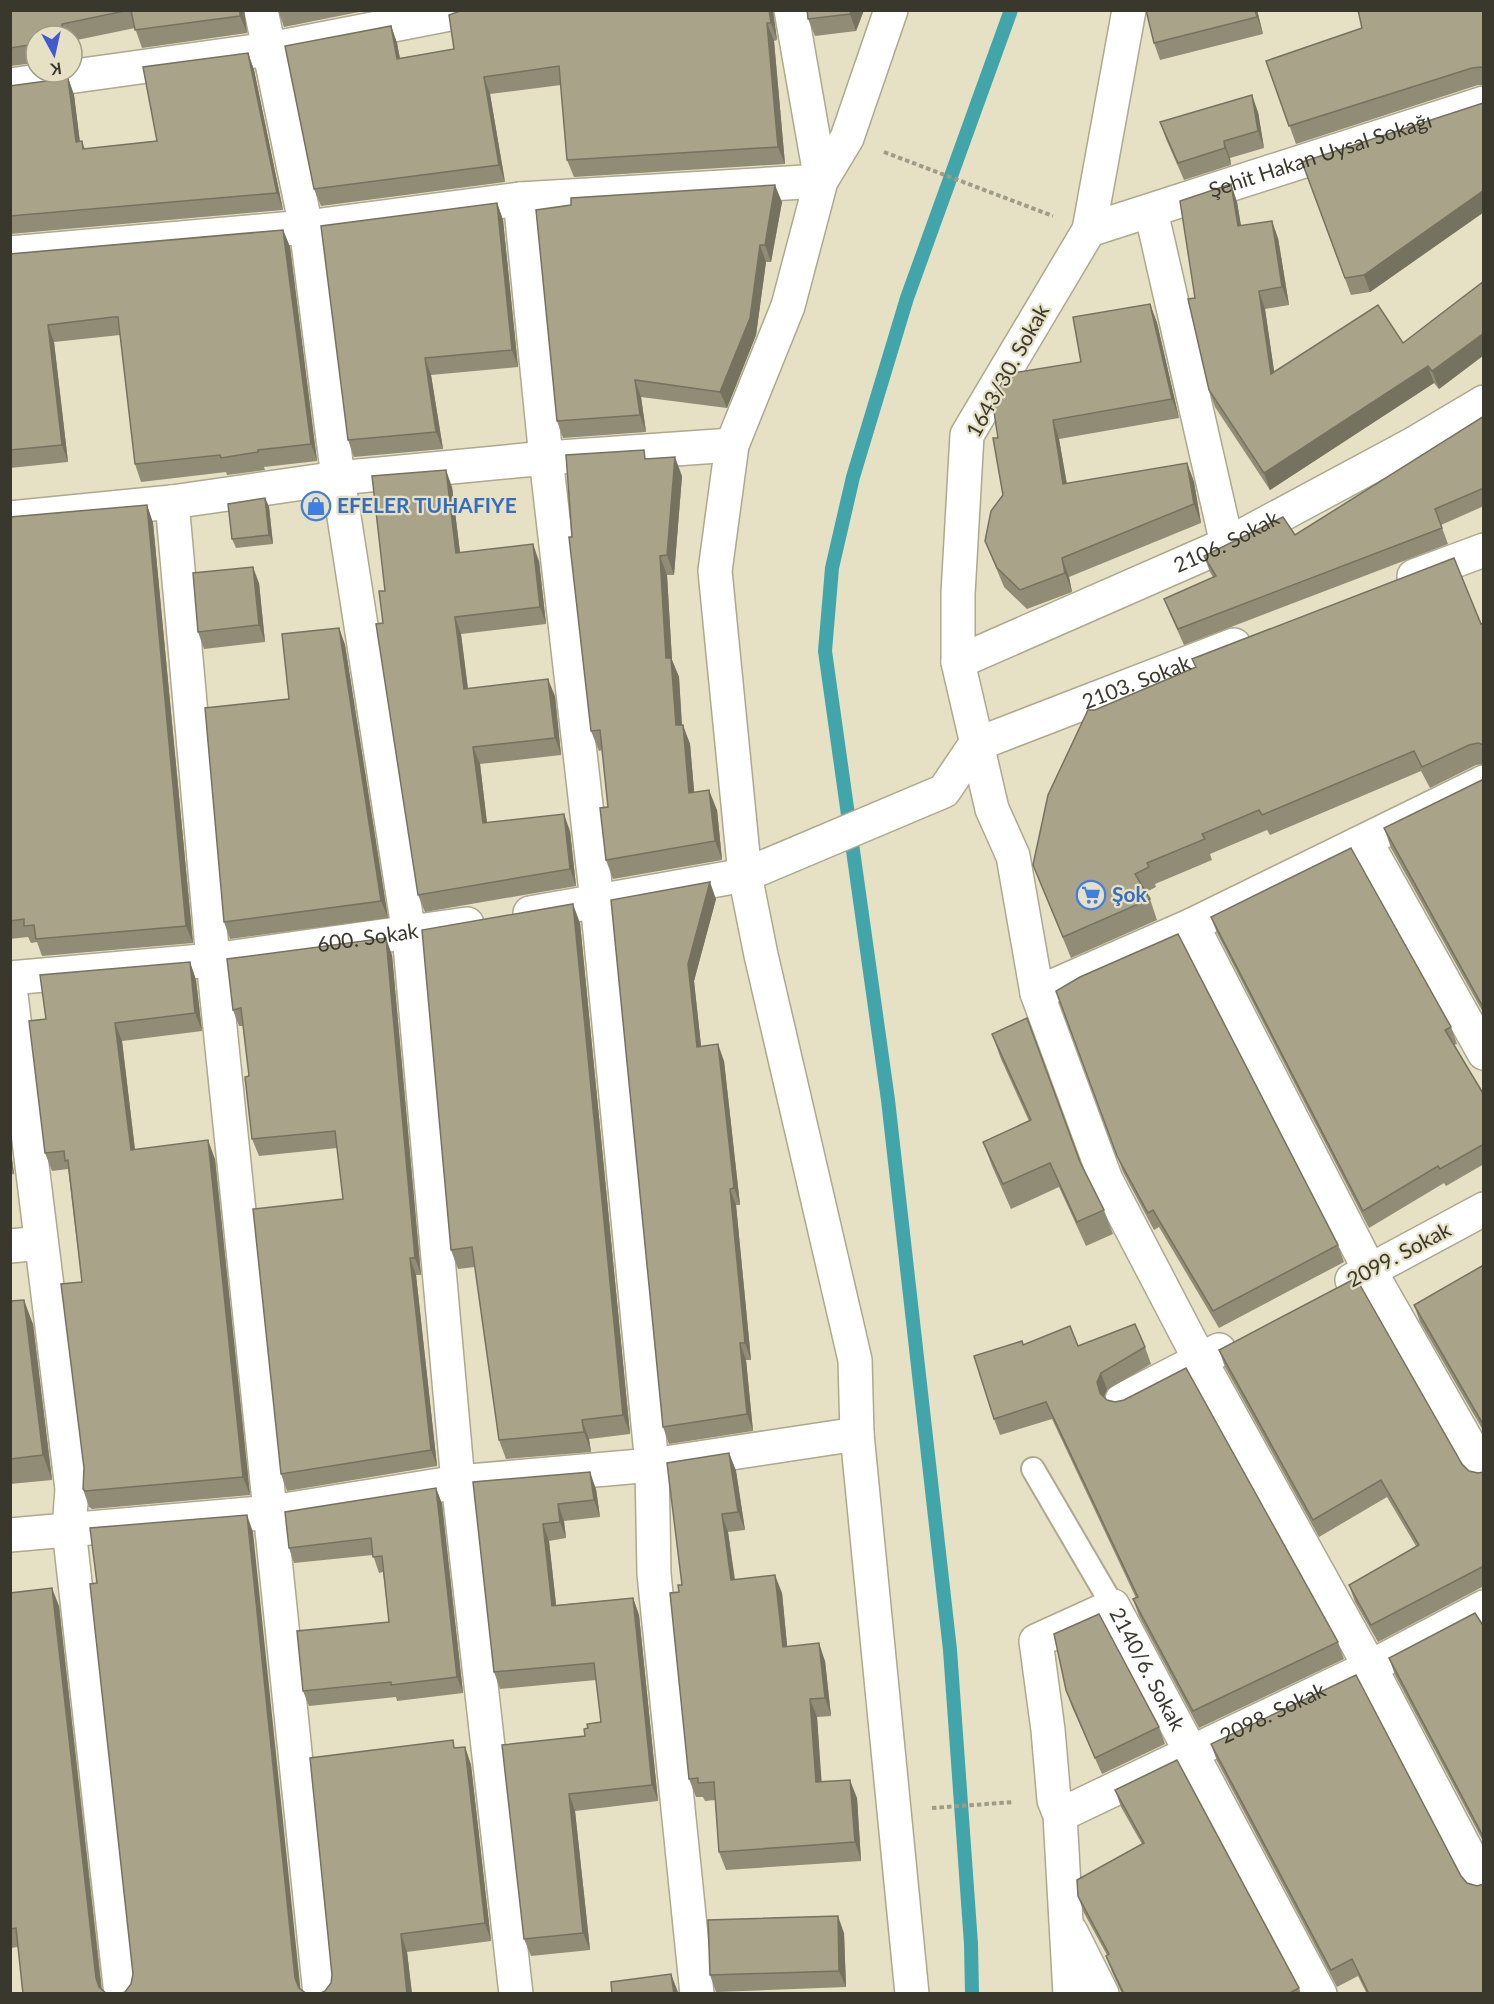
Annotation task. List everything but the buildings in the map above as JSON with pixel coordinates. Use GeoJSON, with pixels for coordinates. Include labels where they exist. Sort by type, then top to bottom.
{"type":"FeatureCollection","features":[{"type":"Feature","properties":{"kind":"street"},"geometry":{"type":"LineString","coordinates":[[261,10],[306,227],[338,478],[409,934],[458,1482],[516,1994]]}},
{"type":"Feature","properties":{"kind":"street"},"geometry":{"type":"LineString","coordinates":[[10,85],[270,49],[470,10]]}},
{"type":"Feature","properties":{"kind":"street"},"geometry":{"type":"LineString","coordinates":[[791,10],[821,181]]}},
{"type":"Feature","properties":{"kind":"street"},"geometry":{"type":"LineString","coordinates":[[891,10],[847,138],[821,181],[789,306],[732,445],[715,571],[761,956],[855,1360],[857,1434],[896,1810],[912,1994]]}},
{"type":"Feature","properties":{"kind":"street","name":"1643/30. Sokak"},"geometry":{"type":"LineString","coordinates":[[1129,10],[1089,230],[967,435],[958,594],[958,662],[975,745],[992,809],[1013,856],[1037,993],[1106,1180],[1200,1360],[1370,1667],[1484,1884]]}},
{"type":"Feature","properties":{"kind":"street","name":"Şehit Hakan Uysal Sokağı"},"geometry":{"type":"LineString","coordinates":[[1089,230],[1484,103]]}},
{"type":"Feature","properties":{"kind":"street"},"geometry":{"type":"LineString","coordinates":[[10,253],[306,227],[520,200],[821,181]]}},
{"type":"Feature","properties":{"kind":"street"},"geometry":{"type":"LineString","coordinates":[[520,200],[546,458],[597,901],[652,1465],[654,1574],[697,1994]]}},
{"type":"Feature","properties":{"kind":"street"},"geometry":{"type":"LineString","coordinates":[[1151,211],[1227,544]]}},
{"type":"Feature","properties":{"kind":"street","name":"2106. Sokak"},"geometry":{"type":"LineString","coordinates":[[958,662],[1227,544],[1415,443],[1484,402]]}},
{"type":"Feature","properties":{"kind":"street"},"geometry":{"type":"LineString","coordinates":[[10,518],[172,502],[338,478],[546,458],[732,445]]}},
{"type":"Feature","properties":{"kind":"street"},"geometry":{"type":"LineString","coordinates":[[172,502],[213,960],[272,1512],[320,1994]]}},
{"type":"Feature","properties":{"kind":"street"},"geometry":{"type":"LineString","coordinates":[[1384,588],[1484,550]]}},
{"type":"Feature","properties":{"kind":"street","name":"2103. Sokak"},"geometry":{"type":"LineString","coordinates":[[975,745],[1263,634]]}},
{"type":"Feature","properties":{"kind":"street","name":"600. Sokak"},"geometry":{"type":"LineString","coordinates":[[10,978],[213,960],[409,934],[751,872],[944,791],[975,745]]}},
{"type":"Feature","properties":{"kind":"street"},"geometry":{"type":"LineString","coordinates":[[1037,993],[1191,925],[1366,842],[1484,782]]}},
{"type":"Feature","properties":{"kind":"street"},"geometry":{"type":"LineString","coordinates":[[1366,842],[1484,1053]]}},
{"type":"Feature","properties":{"kind":"street"},"geometry":{"type":"LineString","coordinates":[[1191,925],[1370,1270],[1484,1471]]}},
{"type":"Feature","properties":{"kind":"street"},"geometry":{"type":"LineString","coordinates":[[10,987],[26,1245],[72,1489],[69,1529],[121,1994]]}},
{"type":"Feature","properties":{"kind":"street","name":"2099. Sokak"},"geometry":{"type":"LineString","coordinates":[[1330,1292],[1484,1209]]}},
{"type":"Feature","properties":{"kind":"street"},"geometry":{"type":"LineString","coordinates":[[1122,1400],[1250,1334]]}},
{"type":"Feature","properties":{"kind":"street"},"geometry":{"type":"LineString","coordinates":[[10,1535],[272,1512],[458,1482],[652,1465],[857,1434]]}},
{"type":"Feature","properties":{"kind":"street","name":"2140/6. Sokak"},"geometry":{"type":"LineString","coordinates":[[1070,1994],[1057,1807],[1036,1641],[1113,1606],[1320,1994]]}},
{"type":"Feature","properties":{"kind":"street","name":"2098. Sokak"},"geometry":{"type":"LineString","coordinates":[[1057,1807],[1190,1752],[1370,1667],[1484,1607]]}},
{"type":"Feature","properties":{"kind":"street"},"geometry":{"type":"LineString","coordinates":[[1064,1917],[1102,1994]]}},
{"type":"Feature","properties":{"kind":"lane"},"geometry":{"type":"LineString","coordinates":[[1033,1469],[1113,1606]]}},
{"type":"Feature","properties":{"kind":"path"},"geometry":{"type":"LineString","coordinates":[[847,138],[1089,230]]}},
{"type":"Feature","properties":{"kind":"path"},"geometry":{"type":"LineString","coordinates":[[896,1810],[1057,1807]]}},
{"type":"Feature","properties":{"kind":"waterway"},"geometry":{"type":"LineString","coordinates":[[972,1994],[971,1944],[950,1650],[888,1100],[825,651],[832,568],[853,477],[907,298],[1011,10]]}},
{"type":"Feature","properties":{"kind":"place","name":"EFELER TUHAFIYE"},"geometry":{"type":"Point","coordinates":[316,506]}},
{"type":"Feature","properties":{"kind":"place","name":"Şok"},"geometry":{"type":"Point","coordinates":[1091,895]}}]}
